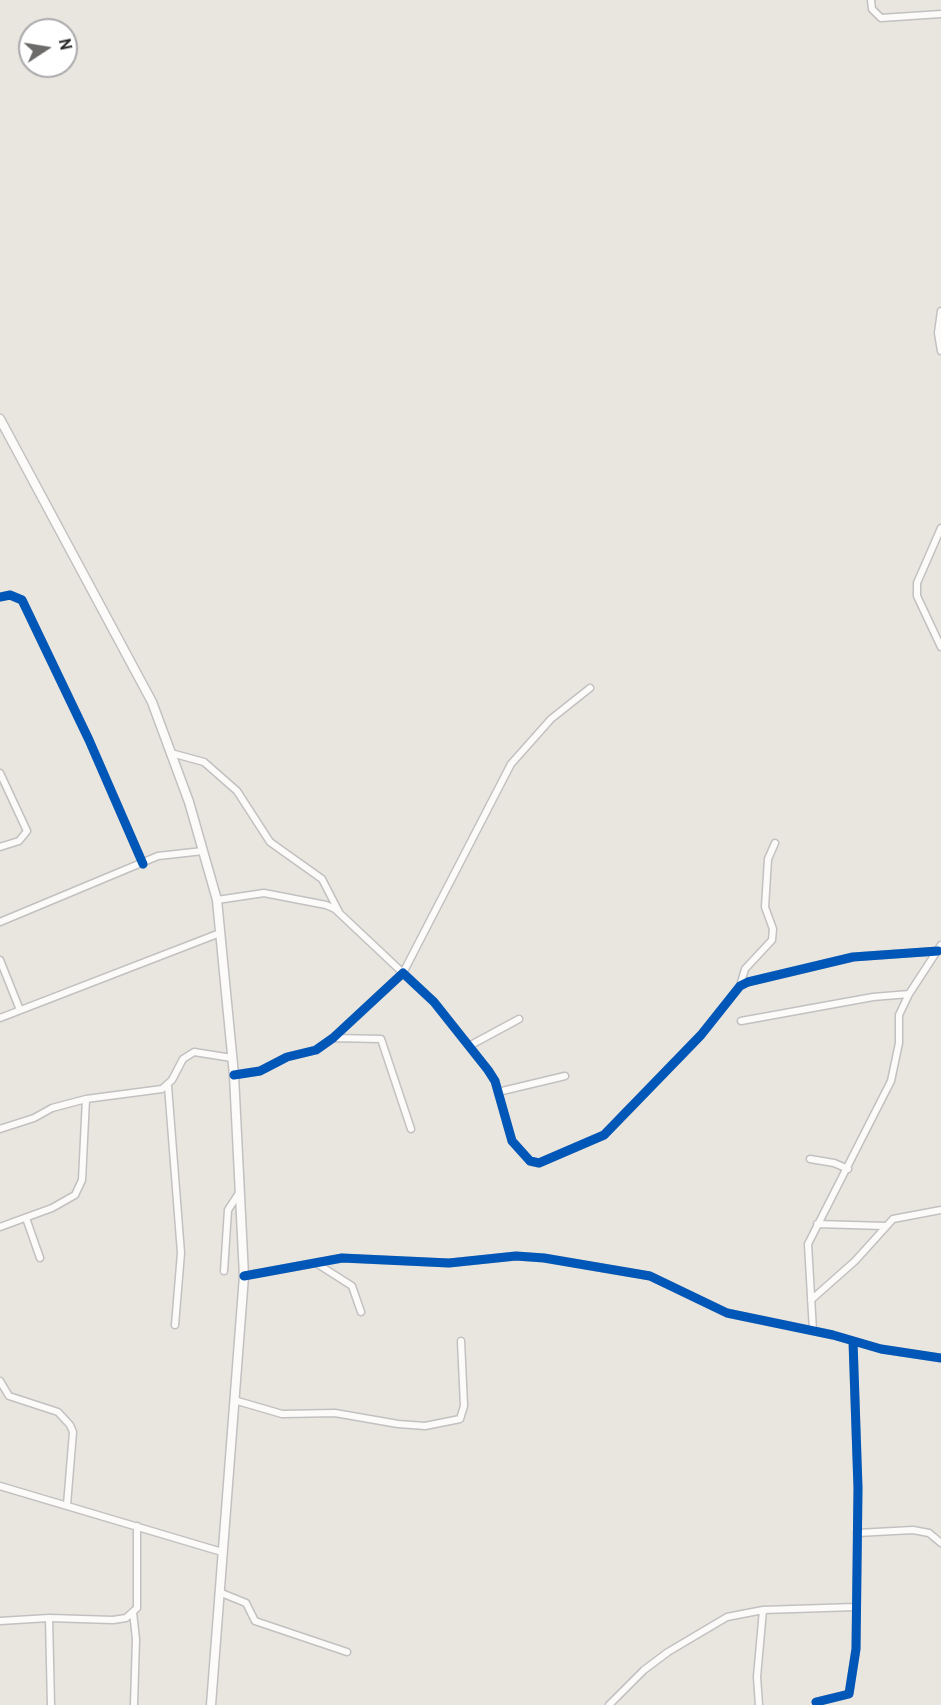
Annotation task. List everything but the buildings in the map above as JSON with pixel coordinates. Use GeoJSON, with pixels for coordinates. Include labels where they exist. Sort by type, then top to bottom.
{"type":"FeatureCollection","features":[{"type":"Feature","properties":{"kind":"main road"},"geometry":{"type":"LineString","coordinates":[[0,419],[152,702],[189,802],[217,900],[234,1076],[244,1276],[211,1705]]}},
{"type":"Feature","properties":{"kind":"street"},"geometry":{"type":"LineString","coordinates":[[871,0],[872,9],[881,18],[941,14]]}},
{"type":"Feature","properties":{"kind":"street"},"geometry":{"type":"LineString","coordinates":[[941,311],[938,333],[941,351]]}},
{"type":"Feature","properties":{"kind":"street"},"geometry":{"type":"LineString","coordinates":[[941,528],[917,583],[917,596],[941,646]]}},
{"type":"Feature","properties":{"kind":"street"},"geometry":{"type":"LineString","coordinates":[[0,597],[10,595],[22,600],[89,740],[142,864]]}},
{"type":"Feature","properties":{"kind":"street"},"geometry":{"type":"LineString","coordinates":[[234,1076],[260,1071],[287,1057],[308,1053],[333,1038],[403,973],[511,764],[551,719],[590,688]]}},
{"type":"Feature","properties":{"kind":"street"},"geometry":{"type":"LineString","coordinates":[[171,753],[204,762],[237,791],[270,842],[322,879],[340,914]]}},
{"type":"Feature","properties":{"kind":"street"},"geometry":{"type":"LineString","coordinates":[[0,773],[27,831],[19,841],[0,847]]}},
{"type":"Feature","properties":{"kind":"street"},"geometry":{"type":"LineString","coordinates":[[217,900],[274,894],[327,905],[340,914],[429,996],[470,1046],[488,1070],[498,1092],[512,1141],[531,1161],[539,1163],[596,1141],[700,1035],[740,986],[745,969],[772,940],[773,929],[765,908],[768,859],[774,843]]}},
{"type":"Feature","properties":{"kind":"street"},"geometry":{"type":"LineString","coordinates":[[0,922],[169,853],[203,851]]}},
{"type":"Feature","properties":{"kind":"street"},"geometry":{"type":"LineString","coordinates":[[0,1018],[220,933]]}},
{"type":"Feature","properties":{"kind":"street"},"geometry":{"type":"LineString","coordinates":[[740,986],[756,980],[853,957],[940,948]]}},
{"type":"Feature","properties":{"kind":"street"},"geometry":{"type":"LineString","coordinates":[[813,1331],[808,1244],[891,1081],[899,1043],[899,1015],[909,994],[940,948]]}},
{"type":"Feature","properties":{"kind":"street"},"geometry":{"type":"LineString","coordinates":[[0,960],[20,1010]]}},
{"type":"Feature","properties":{"kind":"street"},"geometry":{"type":"LineString","coordinates":[[741,1022],[873,997],[909,994]]}},
{"type":"Feature","properties":{"kind":"street"},"geometry":{"type":"LineString","coordinates":[[470,1046],[519,1019]]}},
{"type":"Feature","properties":{"kind":"street"},"geometry":{"type":"LineString","coordinates":[[333,1038],[381,1039],[411,1129]]}},
{"type":"Feature","properties":{"kind":"street"},"geometry":{"type":"LineString","coordinates":[[175,1325],[181,1253],[168,1086],[183,1059],[189,1054],[194,1052],[232,1058]]}},
{"type":"Feature","properties":{"kind":"street"},"geometry":{"type":"LineString","coordinates":[[498,1092],[565,1076]]}},
{"type":"Feature","properties":{"kind":"street"},"geometry":{"type":"LineString","coordinates":[[0,1129],[34,1118],[52,1108],[86,1098],[154,1091],[168,1086]]}},
{"type":"Feature","properties":{"kind":"street"},"geometry":{"type":"LineString","coordinates":[[0,1227],[52,1208],[75,1195],[82,1180],[86,1098]]}},
{"type":"Feature","properties":{"kind":"street"},"geometry":{"type":"LineString","coordinates":[[810,1159],[834,1163],[848,1169]]}},
{"type":"Feature","properties":{"kind":"street"},"geometry":{"type":"LineString","coordinates":[[224,1271],[228,1210],[240,1193]]}},
{"type":"Feature","properties":{"kind":"street"},"geometry":{"type":"LineString","coordinates":[[811,1300],[855,1261],[893,1219],[941,1210]]}},
{"type":"Feature","properties":{"kind":"street"},"geometry":{"type":"LineString","coordinates":[[26,1218],[40,1258]]}},
{"type":"Feature","properties":{"kind":"street"},"geometry":{"type":"LineString","coordinates":[[817,1224],[886,1226]]}},
{"type":"Feature","properties":{"kind":"street"},"geometry":{"type":"LineString","coordinates":[[244,1276],[342,1258],[449,1263],[516,1256],[544,1258],[650,1276],[727,1313],[918,1356],[941,1358]]}},
{"type":"Feature","properties":{"kind":"street"},"geometry":{"type":"LineString","coordinates":[[315,1263],[352,1286],[361,1312]]}},
{"type":"Feature","properties":{"kind":"street"},"geometry":{"type":"LineString","coordinates":[[234,1400],[282,1414],[335,1413],[398,1425],[425,1426],[460,1419],[464,1406],[461,1341]]}},
{"type":"Feature","properties":{"kind":"street"},"geometry":{"type":"LineString","coordinates":[[816,1702],[849,1694],[856,1649],[858,1488],[853,1341]]}},
{"type":"Feature","properties":{"kind":"street"},"geometry":{"type":"LineString","coordinates":[[0,1381],[9,1396],[58,1412],[70,1425],[73,1432],[67,1505]]}},
{"type":"Feature","properties":{"kind":"street"},"geometry":{"type":"LineString","coordinates":[[0,1486],[222,1552]]}},
{"type":"Feature","properties":{"kind":"street"},"geometry":{"type":"LineString","coordinates":[[0,1621],[49,1617],[113,1620],[126,1618],[137,1608],[137,1526]]}},
{"type":"Feature","properties":{"kind":"street"},"geometry":{"type":"LineString","coordinates":[[857,1533],[913,1530],[929,1533],[941,1543]]}},
{"type":"Feature","properties":{"kind":"street"},"geometry":{"type":"LineString","coordinates":[[219,1592],[246,1604],[255,1621],[347,1652]]}},
{"type":"Feature","properties":{"kind":"street"},"geometry":{"type":"LineString","coordinates":[[609,1705],[644,1670],[668,1652],[727,1617],[763,1610],[855,1607]]}},
{"type":"Feature","properties":{"kind":"street"},"geometry":{"type":"LineString","coordinates":[[759,1705],[757,1677],[763,1610]]}},
{"type":"Feature","properties":{"kind":"street"},"geometry":{"type":"LineString","coordinates":[[133,1612],[136,1639],[134,1705]]}},
{"type":"Feature","properties":{"kind":"street"},"geometry":{"type":"LineString","coordinates":[[49,1617],[51,1705]]}},
{"type":"Feature","properties":{"kind":"cycle path"},"geometry":{"type":"LineString","coordinates":[[0,597],[10,595],[22,600],[89,740],[143,864]]}},
{"type":"Feature","properties":{"kind":"cycle path"},"geometry":{"type":"LineString","coordinates":[[234,1075],[260,1071],[287,1057],[316,1050],[333,1038],[403,973],[434,1002],[488,1070],[495,1081],[512,1141],[530,1161],[539,1163],[604,1135],[701,1035],[740,986],[748,982],[853,957],[938,951]]}},
{"type":"Feature","properties":{"kind":"cycle path"},"geometry":{"type":"LineString","coordinates":[[244,1276],[342,1258],[449,1263],[516,1256],[544,1258],[650,1276],[727,1313],[833,1335],[881,1349],[941,1358]]}},
{"type":"Feature","properties":{"kind":"cycle path"},"geometry":{"type":"LineString","coordinates":[[816,1702],[849,1694],[856,1649],[858,1488],[853,1341]]}}]}
